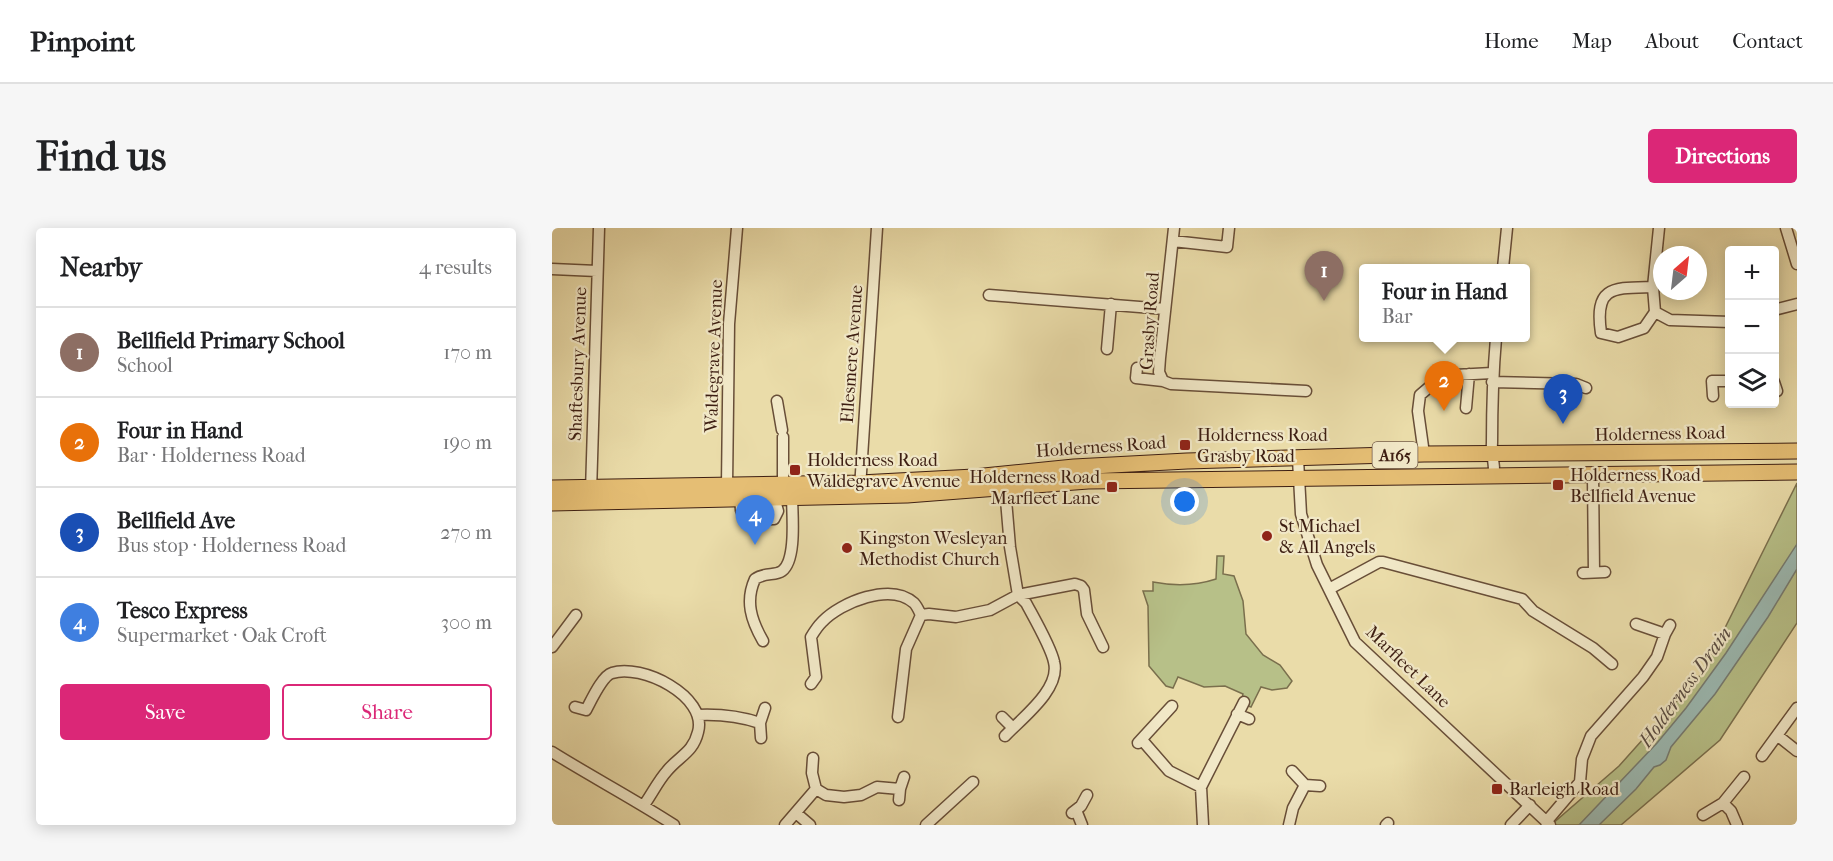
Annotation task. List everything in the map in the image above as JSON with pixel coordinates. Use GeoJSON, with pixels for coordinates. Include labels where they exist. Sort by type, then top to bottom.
{"type":"FeatureCollection","features":[{"type":"Feature","properties":{"kind":"highway","name":"Holderness Road"},"geometry":{"type":"LineString","coordinates":[[552,503],[591,494],[727,485],[817,500],[860,489],[907,495],[1005,488],[1187,461],[1424,454],[1792,451]]}},
{"type":"Feature","properties":{"kind":"highway","name":"Holderness Road"},"geometry":{"type":"LineString","coordinates":[[552,488],[591,494],[740,497],[860,489],[974,477],[1094,473],[1299,478],[1792,472]]}},
{"type":"Feature","properties":{"kind":"street","name":"Shaftesbury Avenue"},"geometry":{"type":"LineString","coordinates":[[591,494],[599,228]]}},
{"type":"Feature","properties":{"kind":"street","name":"Waldegrave Avenue"},"geometry":{"type":"LineString","coordinates":[[727,485],[729,324],[737,228]]}},
{"type":"Feature","properties":{"kind":"street","name":"Ellesmere Avenue"},"geometry":{"type":"LineString","coordinates":[[860,489],[877,228]]}},
{"type":"Feature","properties":{"kind":"street","name":"Grasby Road"},"geometry":{"type":"LineString","coordinates":[[1174,228],[1159,372],[1163,381],[1171,384],[1306,391]]}},
{"type":"Feature","properties":{"kind":"street"},"geometry":{"type":"LineString","coordinates":[[1173,241],[1227,247],[1229,228]]}},
{"type":"Feature","properties":{"kind":"street"},"geometry":{"type":"LineString","coordinates":[[1503,264],[1507,228]]}},
{"type":"Feature","properties":{"kind":"street"},"geometry":{"type":"LineString","coordinates":[[1657,246],[1659,228]]}},
{"type":"Feature","properties":{"kind":"street"},"geometry":{"type":"LineString","coordinates":[[1786,228],[1797,264]]}},
{"type":"Feature","properties":{"kind":"street"},"geometry":{"type":"LineString","coordinates":[[552,268],[597,272]]}},
{"type":"Feature","properties":{"kind":"street"},"geometry":{"type":"LineString","coordinates":[[1653,287],[1615,288],[1603,298],[1598,314],[1601,333],[1618,337],[1644,328],[1655,312],[1654,300]]}},
{"type":"Feature","properties":{"kind":"street"},"geometry":{"type":"LineString","coordinates":[[989,295],[1165,309]]}},
{"type":"Feature","properties":{"kind":"street"},"geometry":{"type":"LineString","coordinates":[[1107,349],[1111,304]]}},
{"type":"Feature","properties":{"kind":"street"},"geometry":{"type":"LineString","coordinates":[[1779,309],[1796,307]]}},
{"type":"Feature","properties":{"kind":"street"},"geometry":{"type":"LineString","coordinates":[[1655,312],[1670,320],[1725,322]]}},
{"type":"Feature","properties":{"kind":"street"},"geometry":{"type":"LineString","coordinates":[[1494,476],[1495,459],[1491,447],[1492,377],[1496,342]]}},
{"type":"Feature","properties":{"kind":"street"},"geometry":{"type":"LineString","coordinates":[[1137,368],[1136,378],[1163,381]]}},
{"type":"Feature","properties":{"kind":"street"},"geometry":{"type":"LineString","coordinates":[[1467,408],[1468,374]]}},
{"type":"Feature","properties":{"kind":"street"},"geometry":{"type":"LineString","coordinates":[[1424,454],[1418,411],[1420,395],[1440,378],[1468,374],[1576,384],[1586,388]]}},
{"type":"Feature","properties":{"kind":"street"},"geometry":{"type":"LineString","coordinates":[[1713,396],[1712,381],[1725,381]]}},
{"type":"Feature","properties":{"kind":"street"},"geometry":{"type":"LineString","coordinates":[[764,642],[750,615],[750,596],[755,579],[763,574],[782,572],[790,559],[792,541],[783,493],[782,434],[777,401]]}},
{"type":"Feature","properties":{"kind":"street"},"geometry":{"type":"LineString","coordinates":[[1792,451],[1792,472]]}},
{"type":"Feature","properties":{"kind":"street","name":"Marfleet Lane"},"geometry":{"type":"LineString","coordinates":[[1298,459],[1301,514],[1317,565],[1355,642],[1548,823]]}},
{"type":"Feature","properties":{"kind":"street"},"geometry":{"type":"LineString","coordinates":[[1593,476],[1594,572]]}},
{"type":"Feature","properties":{"kind":"street"},"geometry":{"type":"LineString","coordinates":[[1002,717],[1009,732],[1047,693],[1054,678],[1054,662],[1026,603],[1018,596],[1010,547],[1005,488]]}},
{"type":"Feature","properties":{"kind":"street"},"geometry":{"type":"LineString","coordinates":[[740,497],[744,517],[753,520],[774,519],[783,493]]}},
{"type":"Feature","properties":{"kind":"street"},"geometry":{"type":"LineString","coordinates":[[1329,589],[1383,562],[1497,591],[1522,599],[1533,610],[1593,648],[1612,664]]}},
{"type":"Feature","properties":{"kind":"street"},"geometry":{"type":"LineString","coordinates":[[921,615],[956,617],[990,610],[1018,596],[1075,584],[1084,590],[1086,614],[1103,647]]}},
{"type":"Feature","properties":{"kind":"street"},"geometry":{"type":"LineString","coordinates":[[811,684],[816,677],[810,637],[823,621],[844,605],[872,595],[899,594],[915,604],[921,615]]}},
{"type":"Feature","properties":{"kind":"street"},"geometry":{"type":"LineString","coordinates":[[552,647],[576,615]]}},
{"type":"Feature","properties":{"kind":"street"},"geometry":{"type":"LineString","coordinates":[[898,717],[906,649],[921,615]]}},
{"type":"Feature","properties":{"kind":"street"},"geometry":{"type":"LineString","coordinates":[[1548,823],[1580,782],[1582,759],[1591,736],[1643,677],[1657,657],[1667,629],[1636,624]]}},
{"type":"Feature","properties":{"kind":"street"},"geometry":{"type":"LineString","coordinates":[[575,707],[586,710],[605,677],[612,673],[628,672],[655,676],[675,687],[698,715],[699,731],[689,752],[668,770],[644,805]]}},
{"type":"Feature","properties":{"kind":"street"},"geometry":{"type":"LineString","coordinates":[[901,692],[912,694]]}},
{"type":"Feature","properties":{"kind":"street"},"geometry":{"type":"LineString","coordinates":[[1203,825],[1201,787],[1244,702]]}},
{"type":"Feature","properties":{"kind":"street"},"geometry":{"type":"LineString","coordinates":[[1172,706],[1140,742],[1169,771],[1201,787]]}},
{"type":"Feature","properties":{"kind":"street"},"geometry":{"type":"LineString","coordinates":[[761,738],[760,723],[765,708]]}},
{"type":"Feature","properties":{"kind":"street"},"geometry":{"type":"LineString","coordinates":[[1762,756],[1797,708]]}},
{"type":"Feature","properties":{"kind":"street"},"geometry":{"type":"LineString","coordinates":[[1237,714],[1249,719]]}},
{"type":"Feature","properties":{"kind":"street"},"geometry":{"type":"LineString","coordinates":[[698,715],[739,716],[760,723]]}},
{"type":"Feature","properties":{"kind":"street"},"geometry":{"type":"LineString","coordinates":[[1778,736],[1797,751]]}},
{"type":"Feature","properties":{"kind":"street"},"geometry":{"type":"LineString","coordinates":[[552,752],[674,825]]}},
{"type":"Feature","properties":{"kind":"street"},"geometry":{"type":"LineString","coordinates":[[810,763],[816,789],[826,795],[844,797],[861,795],[877,787],[900,794],[904,777]]}},
{"type":"Feature","properties":{"kind":"street"},"geometry":{"type":"LineString","coordinates":[[1292,771],[1305,785],[1320,786]]}},
{"type":"Feature","properties":{"kind":"street"},"geometry":{"type":"LineString","coordinates":[[1703,815],[1723,803],[1744,777]]}},
{"type":"Feature","properties":{"kind":"street"},"geometry":{"type":"LineString","coordinates":[[926,825],[973,782]]}},
{"type":"Feature","properties":{"kind":"street"},"geometry":{"type":"LineString","coordinates":[[1289,825],[1293,808],[1305,785]]}},
{"type":"Feature","properties":{"kind":"street"},"geometry":{"type":"LineString","coordinates":[[785,825],[816,789]]}},
{"type":"Feature","properties":{"kind":"street"},"geometry":{"type":"LineString","coordinates":[[1082,825],[1074,811],[1081,806],[1087,795]]}},
{"type":"Feature","properties":{"kind":"street"},"geometry":{"type":"LineString","coordinates":[[1723,803],[1731,811],[1737,825]]}},
{"type":"Feature","properties":{"kind":"street"},"geometry":{"type":"LineString","coordinates":[[1511,825],[1530,805]]}},
{"type":"Feature","properties":{"kind":"street"},"geometry":{"type":"LineString","coordinates":[[796,813],[810,825]]}},
{"type":"Feature","properties":{"kind":"green space"},"geometry":{"type":"Polygon","coordinates":[[[1797,483],[1797,623],[1720,740],[1621,825],[1551,825],[1619,766],[1703,672],[1797,483]]]}},
{"type":"Feature","properties":{"kind":"green space"},"geometry":{"type":"Polygon","coordinates":[[[1217,556],[1224,556],[1223,574],[1234,576],[1243,601],[1246,634],[1263,655],[1280,665],[1292,681],[1287,688],[1272,690],[1261,687],[1251,707],[1241,703],[1243,694],[1225,686],[1204,687],[1178,677],[1173,688],[1166,686],[1149,666],[1148,606],[1143,591],[1153,591],[1153,582],[1184,585],[1216,579],[1217,556]]]}},
{"type":"Feature","properties":{"kind":"water"},"geometry":{"type":"Polygon","coordinates":[[[1797,544],[1797,569],[1768,617],[1715,694],[1671,747],[1666,760],[1654,767],[1636,789],[1599,825],[1579,825],[1657,743],[1686,708],[1726,653],[1797,544]]]}},
{"type":"Feature","properties":{"kind":"place","name":"Bellfield Primary School"},"geometry":{"type":"Point","coordinates":[1324,301]}},
{"type":"Feature","properties":{"kind":"place","name":"Four in Hand"},"geometry":{"type":"Point","coordinates":[1444,411]}},
{"type":"Feature","properties":{"kind":"place","name":"Bellfield Ave"},"geometry":{"type":"Point","coordinates":[1563,424]}},
{"type":"Feature","properties":{"kind":"place","name":"Holderness Road Grasby Road"},"geometry":{"type":"Point","coordinates":[1185,445]}},
{"type":"Feature","properties":{"kind":"place","name":"Holderness Road Waldegrave Avenue"},"geometry":{"type":"Point","coordinates":[795,470]}},
{"type":"Feature","properties":{"kind":"place","name":"Holderness Road Bellfield Avenue"},"geometry":{"type":"Point","coordinates":[1558,485]}},
{"type":"Feature","properties":{"kind":"place","name":"Holderness Road Marfleet Lane"},"geometry":{"type":"Point","coordinates":[1112,487]}},
{"type":"Feature","properties":{"kind":"place","name":"St Michael & All Angels"},"geometry":{"type":"Point","coordinates":[1267,536]}},
{"type":"Feature","properties":{"kind":"place","name":"Tesco Express"},"geometry":{"type":"Point","coordinates":[755,545]}},
{"type":"Feature","properties":{"kind":"place","name":"Kingston Wesleyan Methodist Church"},"geometry":{"type":"Point","coordinates":[847,548]}},
{"type":"Feature","properties":{"kind":"place","name":"Barleigh Road"},"geometry":{"type":"Point","coordinates":[1497,789]}},
{"type":"Feature","properties":{"kind":"water label","name":"Holderness Drain"},"geometry":{"type":"Point","coordinates":[1685,687]}}]}
